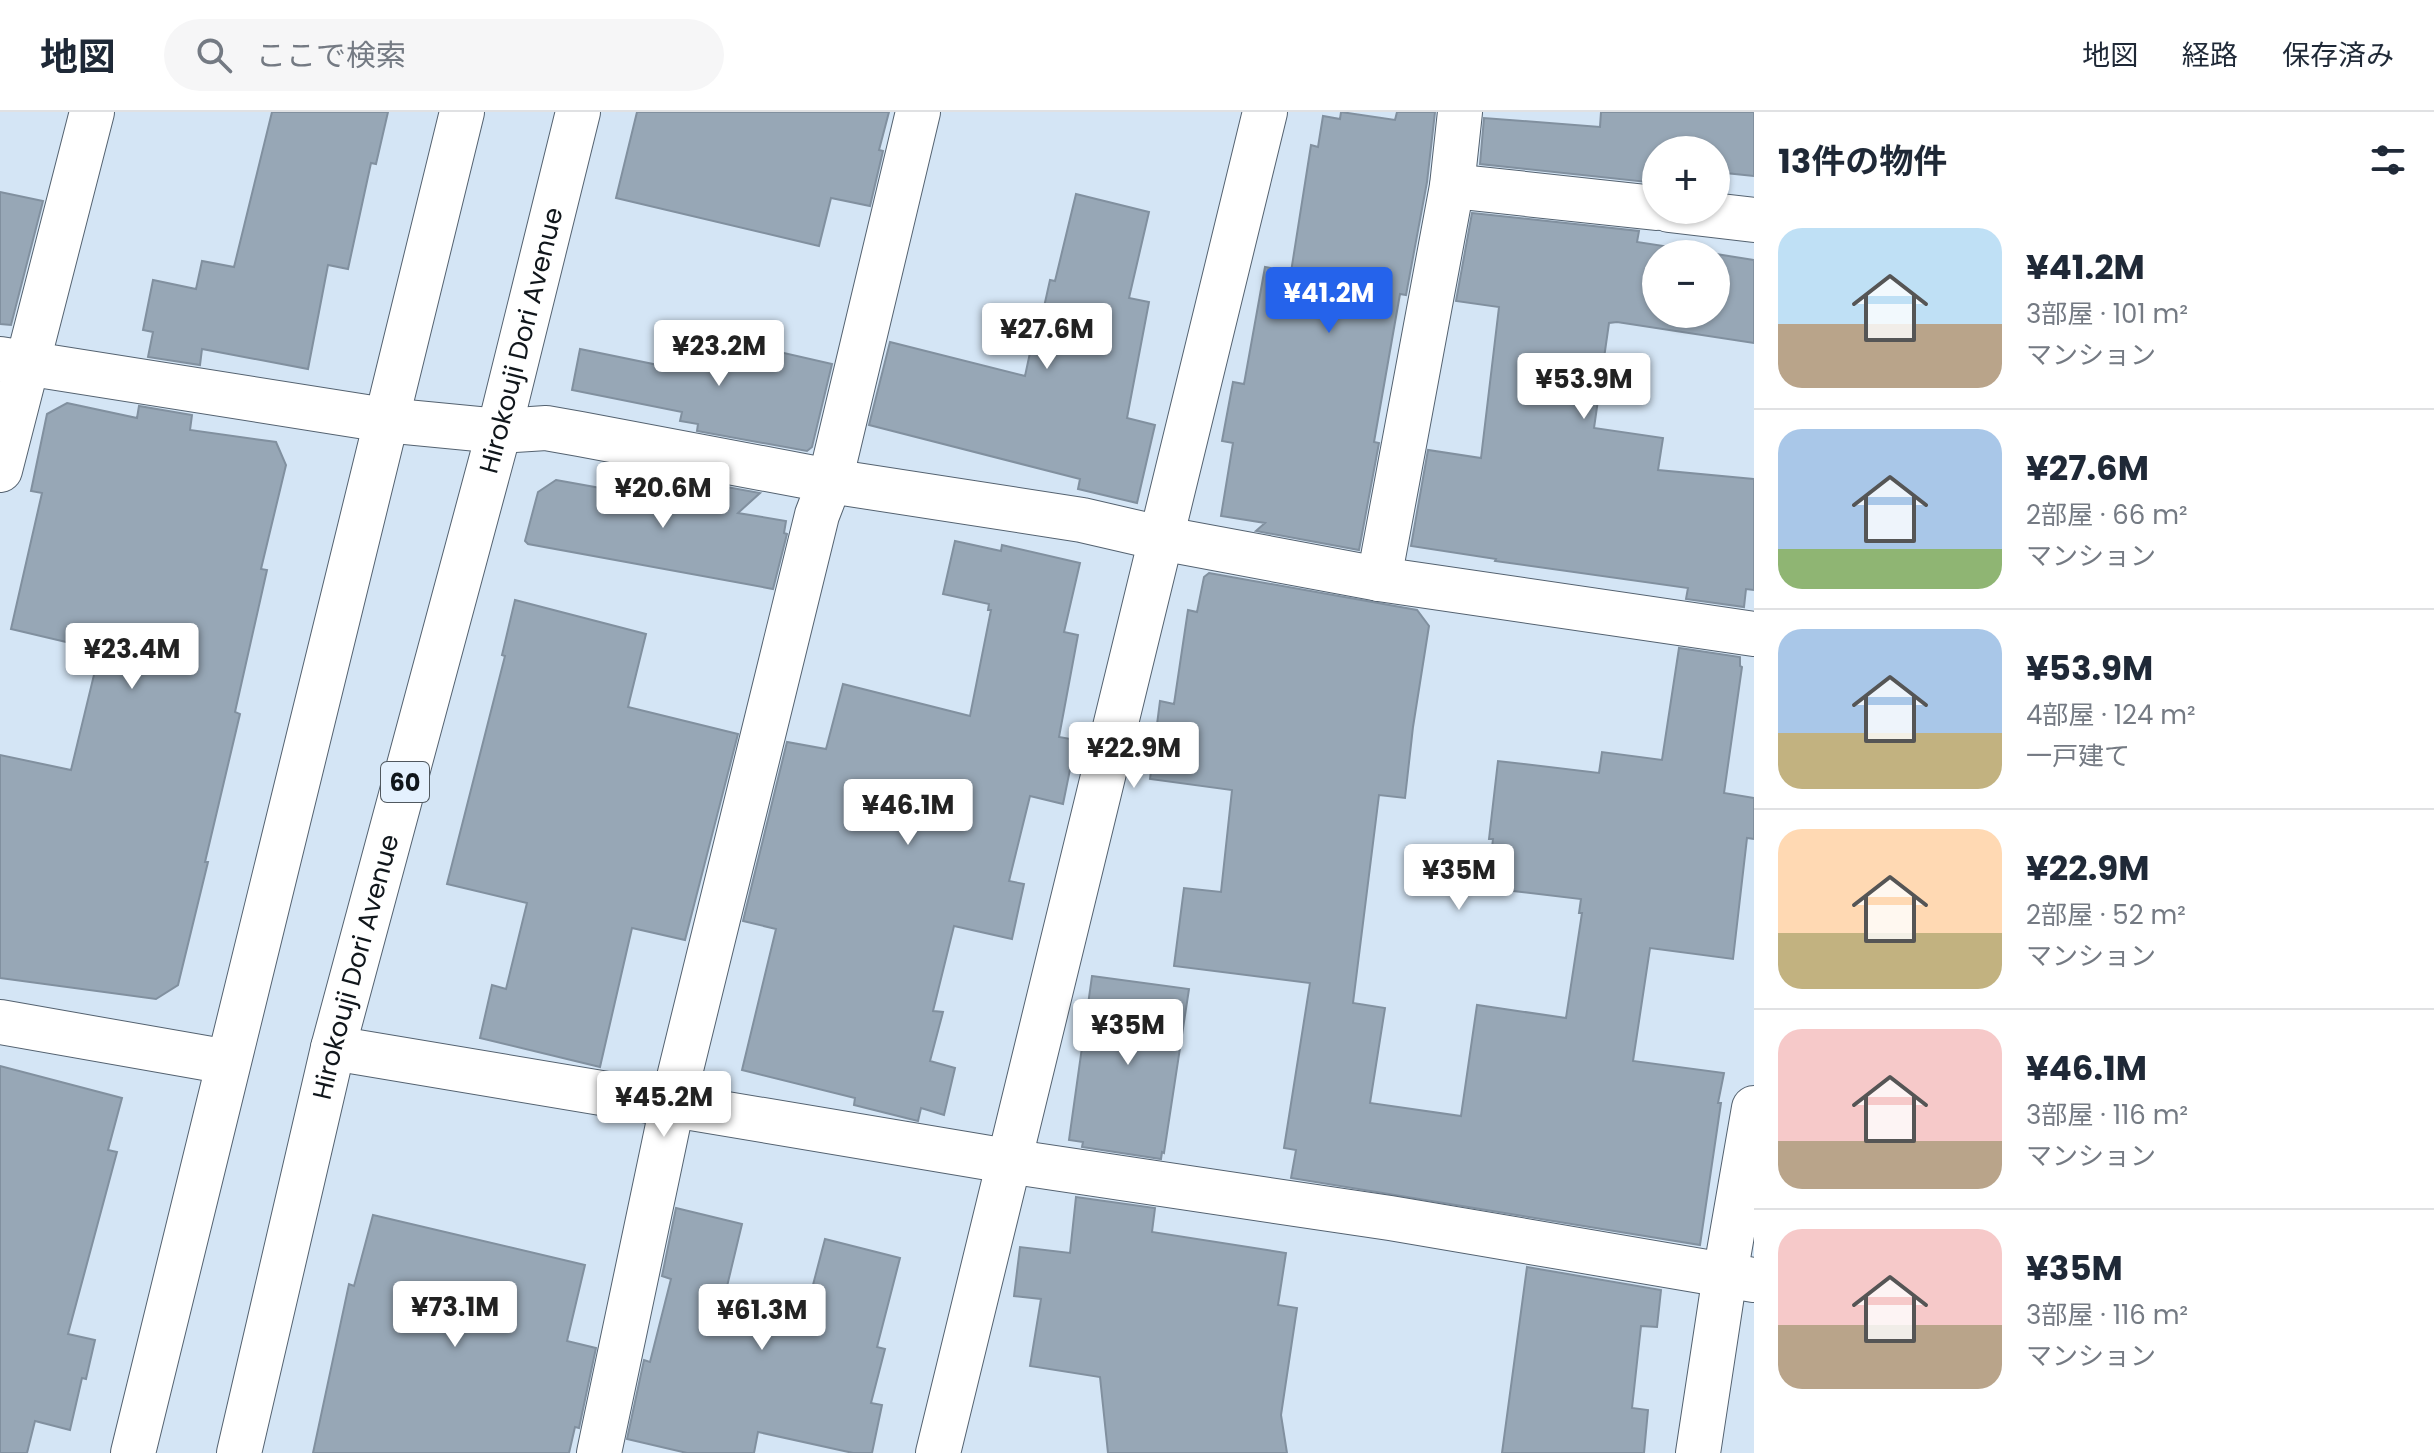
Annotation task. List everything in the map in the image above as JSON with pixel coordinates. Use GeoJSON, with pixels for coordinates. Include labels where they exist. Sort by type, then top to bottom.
{"type":"FeatureCollection","features":[{"type":"Feature","properties":{"kind":"street"},"geometry":{"type":"LineString","coordinates":[[0,470],[14,361],[92,112]]}},
{"type":"Feature","properties":{"kind":"street"},"geometry":{"type":"LineString","coordinates":[[133,1453],[462,112]]}},
{"type":"Feature","properties":{"kind":"street","name":"Hirokouji Dori Avenue"},"geometry":{"type":"LineString","coordinates":[[239,1453],[333,1048],[499,431],[578,112]]}},
{"type":"Feature","properties":{"kind":"street"},"geometry":{"type":"LineString","coordinates":[[599,1453],[672,1106],[817,515],[830,481],[918,112]]}},
{"type":"Feature","properties":{"kind":"street"},"geometry":{"type":"LineString","coordinates":[[938,1453],[1265,112]]}},
{"type":"Feature","properties":{"kind":"street"},"geometry":{"type":"LineString","coordinates":[[1379,579],[1452,186],[1460,112]]}},
{"type":"Feature","properties":{"kind":"street"},"geometry":{"type":"LineString","coordinates":[[1452,186],[1642,206]]}},
{"type":"Feature","properties":{"kind":"street"},"geometry":{"type":"LineString","coordinates":[[1730,217],[1754,220]]}},
{"type":"Feature","properties":{"kind":"street"},"geometry":{"type":"LineString","coordinates":[[14,361],[385,420],[499,431],[546,428],[830,481],[1082,520],[1160,538],[1379,579],[1754,634]]}},
{"type":"Feature","properties":{"kind":"street"},"geometry":{"type":"LineString","coordinates":[[0,1022],[228,1062]]}},
{"type":"Feature","properties":{"kind":"street"},"geometry":{"type":"LineString","coordinates":[[333,1048],[1007,1161],[1390,1218],[1739,1277]]}},
{"type":"Feature","properties":{"kind":"street"},"geometry":{"type":"LineString","coordinates":[[1698,1453],[1739,1277],[1754,1108]]}},
{"type":"Feature","properties":{"kind":"building"},"geometry":{"type":"Polygon","coordinates":[[[272,112],[388,112],[376,164],[371,163],[348,269],[328,265],[308,369],[202,349],[200,365],[148,357],[153,332],[143,330],[153,280],[196,289],[202,261],[234,267],[272,112]]]}},
{"type":"Feature","properties":{"kind":"building"},"geometry":{"type":"Polygon","coordinates":[[[637,112],[889,112],[870,206],[831,198],[819,246],[616,198],[637,112]]]}},
{"type":"Feature","properties":{"kind":"building"},"geometry":{"type":"Polygon","coordinates":[[[1341,112],[1395,120],[1397,112],[1435,112],[1427,182],[1406,295],[1400,294],[1374,442],[1379,443],[1359,550],[1256,531],[1265,523],[1221,516],[1233,443],[1222,441],[1233,382],[1244,384],[1265,267],[1291,272],[1311,145],[1318,147],[1323,116],[1340,119],[1341,112]]]}},
{"type":"Feature","properties":{"kind":"building"},"geometry":{"type":"Polygon","coordinates":[[[1601,112],[1754,112],[1754,176],[1730,173],[1730,136],[1642,136],[1642,181],[1480,164],[1484,118],[1600,127],[1601,112]]]}},
{"type":"Feature","properties":{"kind":"building"},"geometry":{"type":"Polygon","coordinates":[[[0,192],[43,201],[11,325],[0,324],[0,192]]]}},
{"type":"Feature","properties":{"kind":"building"},"geometry":{"type":"Polygon","coordinates":[[[1076,194],[1149,212],[1129,298],[1149,302],[1127,418],[1155,425],[1137,503],[1078,489],[1080,479],[869,425],[890,342],[1025,376],[1050,280],[1055,281],[1076,194]]]}},
{"type":"Feature","properties":{"kind":"building"},"geometry":{"type":"Polygon","coordinates":[[[1472,213],[1639,231],[1637,242],[1642,243],[1642,326],[1609,323],[1594,428],[1663,438],[1658,470],[1754,479],[1754,590],[1746,589],[1744,607],[1686,599],[1688,588],[1411,546],[1428,450],[1481,458],[1499,307],[1456,301],[1472,213]]]}},
{"type":"Feature","properties":{"kind":"building"},"geometry":{"type":"Polygon","coordinates":[[[1730,256],[1754,260],[1754,343],[1656,328],[1730,328],[1730,256]]]}},
{"type":"Feature","properties":{"kind":"building"},"geometry":{"type":"Polygon","coordinates":[[[671,327],[832,364],[812,447],[807,451],[697,431],[698,424],[680,421],[682,412],[572,390],[580,349],[663,366],[671,327]]]}},
{"type":"Feature","properties":{"kind":"building"},"geometry":{"type":"Polygon","coordinates":[[[67,403],[137,418],[139,406],[192,415],[190,430],[276,442],[286,465],[261,569],[267,570],[235,712],[240,714],[205,862],[208,862],[178,985],[156,999],[0,978],[0,755],[71,770],[100,650],[11,629],[42,493],[31,491],[47,414],[67,403]]]}},
{"type":"Feature","properties":{"kind":"building"},"geometry":{"type":"Polygon","coordinates":[[[556,480],[684,503],[688,480],[760,493],[738,513],[786,521],[784,533],[787,534],[773,589],[528,544],[525,541],[538,492],[556,480]]]}},
{"type":"Feature","properties":{"kind":"building"},"geometry":{"type":"Polygon","coordinates":[[[955,541],[1001,551],[1002,545],[1080,563],[1064,632],[1078,635],[1059,737],[1076,740],[1063,804],[1030,796],[1009,881],[1024,884],[1012,939],[954,926],[933,1011],[943,1012],[930,1061],[955,1068],[944,1115],[921,1108],[918,1121],[854,1105],[855,1098],[742,1070],[776,929],[743,921],[787,742],[826,749],[843,684],[970,716],[991,610],[988,610],[989,604],[943,594],[955,541]]]}},
{"type":"Feature","properties":{"kind":"building"},"geometry":{"type":"Polygon","coordinates":[[[1209,573],[1417,610],[1429,626],[1405,798],[1379,795],[1353,1003],[1385,1008],[1370,1103],[1461,1116],[1477,1005],[1566,1018],[1582,913],[1579,913],[1581,899],[1487,888],[1498,761],[1599,773],[1602,752],[1662,760],[1679,648],[1740,657],[1742,667],[1724,793],[1754,798],[1754,839],[1747,838],[1733,959],[1650,948],[1633,1061],[1724,1073],[1700,1245],[1291,1178],[1296,1150],[1284,1148],[1310,983],[1174,966],[1184,888],[1221,892],[1232,790],[1150,779],[1160,701],[1174,704],[1188,610],[1197,612],[1204,577],[1209,573]]]}},
{"type":"Feature","properties":{"kind":"building"},"geometry":{"type":"Polygon","coordinates":[[[515,600],[646,634],[628,707],[738,734],[685,940],[632,928],[600,1067],[480,1038],[492,985],[506,989],[527,903],[447,884],[505,656],[502,655],[515,600]]]}},
{"type":"Feature","properties":{"kind":"building"},"geometry":{"type":"Polygon","coordinates":[[[1092,976],[1189,989],[1161,1159],[1082,1147],[1083,1142],[1069,1140],[1092,976]]]}},
{"type":"Feature","properties":{"kind":"building"},"geometry":{"type":"Polygon","coordinates":[[[0,1066],[122,1098],[108,1150],[117,1152],[68,1334],[95,1340],[86,1379],[82,1378],[70,1430],[35,1421],[27,1453],[0,1453],[0,1066]]]}},
{"type":"Feature","properties":{"kind":"building"},"geometry":{"type":"Polygon","coordinates":[[[1076,1197],[1155,1208],[1152,1232],[1286,1253],[1278,1305],[1297,1308],[1281,1415],[1287,1453],[1108,1453],[1100,1377],[1030,1366],[1041,1299],[1014,1296],[1020,1247],[1070,1253],[1076,1197]]]}},
{"type":"Feature","properties":{"kind":"building"},"geometry":{"type":"Polygon","coordinates":[[[676,1208],[742,1224],[723,1303],[803,1323],[825,1239],[900,1258],[877,1347],[885,1349],[871,1403],[882,1405],[872,1453],[853,1453],[758,1432],[754,1453],[687,1453],[627,1439],[644,1360],[650,1362],[671,1279],[662,1276],[676,1208]]]}},
{"type":"Feature","properties":{"kind":"building"},"geometry":{"type":"Polygon","coordinates":[[[373,1215],[585,1265],[567,1341],[596,1348],[579,1428],[575,1427],[569,1453],[313,1453],[349,1284],[354,1286],[373,1215]]]}},
{"type":"Feature","properties":{"kind":"building"},"geometry":{"type":"Polygon","coordinates":[[[1527,1267],[1661,1290],[1657,1327],[1641,1326],[1632,1408],[1648,1410],[1644,1453],[1502,1453],[1527,1267]]]}}]}
